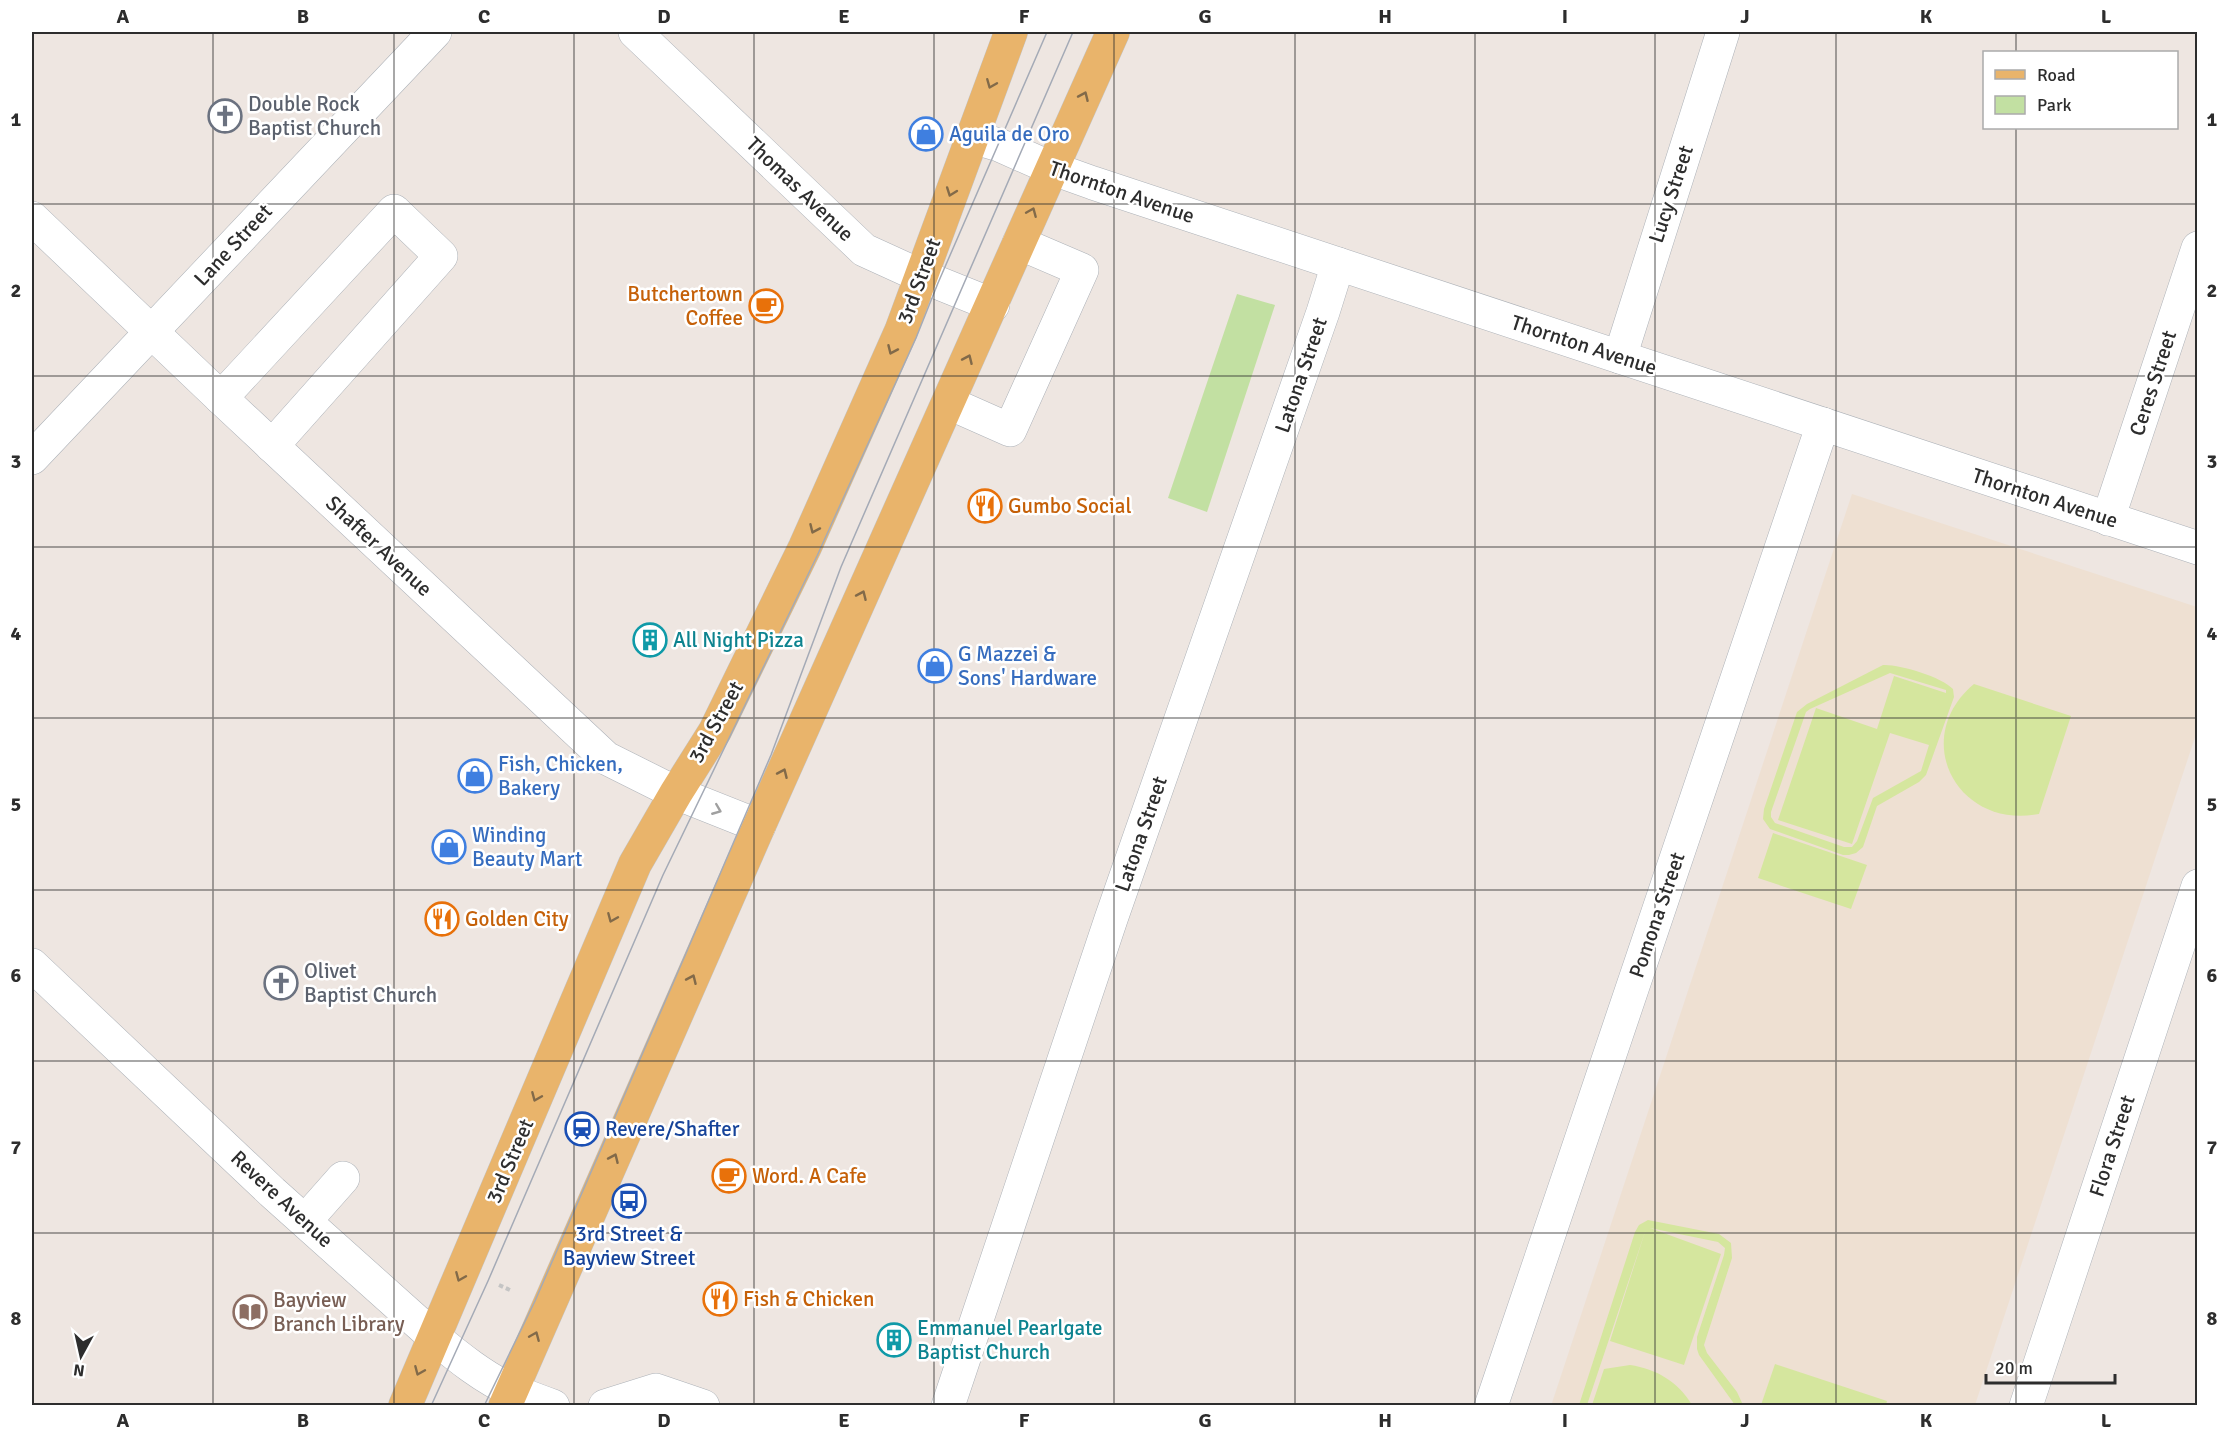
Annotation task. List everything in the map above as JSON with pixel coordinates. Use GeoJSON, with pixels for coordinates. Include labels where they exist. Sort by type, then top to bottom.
{"type":"FeatureCollection","features":[{"type":"Feature","properties":{"kind":"main road","name":"3rd Street"},"geometry":{"type":"LineString","coordinates":[[405,1406],[634,864],[715,731],[806,547],[901,331],[1011,32]]}},
{"type":"Feature","properties":{"kind":"main road"},"geometry":{"type":"LineString","coordinates":[[508,1398],[759,826],[993,305],[1050,168],[1113,32]]}},
{"type":"Feature","properties":{"kind":"street","name":"Lane Street"},"geometry":{"type":"LineString","coordinates":[[32,458],[435,32]]}},
{"type":"Feature","properties":{"kind":"street","name":"Thomas Avenue"},"geometry":{"type":"LineString","coordinates":[[635,32],[864,250],[993,305]]}},
{"type":"Feature","properties":{"kind":"street","name":"Lucy Street"},"geometry":{"type":"LineString","coordinates":[[1620,357],[1723,32]]}},
{"type":"Feature","properties":{"kind":"street","name":"Thornton Avenue"},"geometry":{"type":"LineString","coordinates":[[972,137],[999,144],[1050,168],[2198,548]]}},
{"type":"Feature","properties":{"kind":"street"},"geometry":{"type":"LineString","coordinates":[[221,398],[394,211],[441,256],[272,446]]}},
{"type":"Feature","properties":{"kind":"street","name":"Shafter Avenue"},"geometry":{"type":"LineString","coordinates":[[32,218],[606,758],[676,793],[759,826]]}},
{"type":"Feature","properties":{"kind":"street"},"geometry":{"type":"LineString","coordinates":[[949,403],[1010,430],[1082,270],[1019,243]]}},
{"type":"Feature","properties":{"kind":"street","name":"Ceres Street"},"geometry":{"type":"LineString","coordinates":[[2108,519],[2198,248]]}},
{"type":"Feature","properties":{"kind":"street","name":"Latona Street"},"geometry":{"type":"LineString","coordinates":[[948,1406],[1111,919],[1338,264]]}},
{"type":"Feature","properties":{"kind":"street","name":"Pomona Street"},"geometry":{"type":"LineString","coordinates":[[1491,1406],[1823,424]]}},
{"type":"Feature","properties":{"kind":"street","name":"Flora Street"},"geometry":{"type":"LineString","coordinates":[[2026,1406],[2198,886]]}},
{"type":"Feature","properties":{"kind":"street","name":"Revere Avenue"},"geometry":{"type":"LineString","coordinates":[[32,964],[305,1221],[454,1354],[508,1398],[553,1406]]}},
{"type":"Feature","properties":{"kind":"street"},"geometry":{"type":"LineString","coordinates":[[305,1221],[343,1178]]}},
{"type":"Feature","properties":{"kind":"street"},"geometry":{"type":"LineString","coordinates":[[605,1406],[656,1390],[703,1406]]}},
{"type":"Feature","properties":{"kind":"shaded area"},"geometry":{"type":"Polygon","coordinates":[[[1852,494],[2197,607],[2197,731],[1975,1405],[1551,1406],[1852,494]]]}},
{"type":"Feature","properties":{"kind":"green space"},"geometry":{"type":"Polygon","coordinates":[[[1237,294],[1275,305],[1207,512],[1168,498],[1237,294]]]}},
{"type":"Feature","properties":{"kind":"green space"},"geometry":{"type":"Polygon","coordinates":[[[1883,665],[1920,672],[1940,680],[1953,689],[1954,697],[1926,775],[1919,782],[1877,806],[1863,847],[1856,853],[1843,855],[1770,829],[1763,819],[1764,809],[1797,712],[1807,704],[1883,665]],[[1890,673],[1806,712],[1771,812],[1775,823],[1844,847],[1852,847],[1857,841],[1873,798],[1921,771],[1929,745],[1890,733],[1852,844],[1778,820],[1816,708],[1877,729],[1894,676],[1946,693],[1946,690],[1890,673]]]}},
{"type":"Feature","properties":{"kind":"green space"},"geometry":{"type":"Polygon","coordinates":[[[1974,684],[2071,716],[2039,814],[2010,815],[1985,808],[1965,794],[1951,775],[1944,753],[1945,729],[1955,706],[1974,684]]]}},
{"type":"Feature","properties":{"kind":"green space"},"geometry":{"type":"Polygon","coordinates":[[[1773,833],[1867,865],[1851,909],[1758,878],[1773,833]]]}},
{"type":"Feature","properties":{"kind":"green space"},"geometry":{"type":"Polygon","coordinates":[[[1648,1220],[1719,1234],[1731,1243],[1732,1258],[1704,1345],[1707,1353],[1737,1392],[1743,1405],[1735,1405],[1697,1349],[1697,1337],[1725,1248],[1718,1242],[1650,1228],[1721,1254],[1684,1365],[1610,1341],[1646,1229],[1587,1405],[1579,1405],[1635,1232],[1639,1225],[1648,1220]]]}},
{"type":"Feature","properties":{"kind":"green space"},"geometry":{"type":"Polygon","coordinates":[[[1775,1364],[1887,1401],[1886,1405],[1761,1405],[1775,1364]]]}},
{"type":"Feature","properties":{"kind":"green space"},"geometry":{"type":"Polygon","coordinates":[[[1630,1365],[1658,1373],[1666,1378],[1692,1405],[1592,1405],[1604,1369],[1630,1365]]]}},
{"type":"Feature","properties":{"kind":"tram line"},"geometry":{"type":"LineString","coordinates":[[431,1406],[488,1281],[663,875],[817,556],[916,338],[1047,32]]}},
{"type":"Feature","properties":{"kind":"tram line"},"geometry":{"type":"LineString","coordinates":[[484,1406],[535,1301],[687,951],[771,755],[841,567],[1073,32]]}},
{"type":"Feature","properties":{"kind":"place","name":"Double Rock Baptist Church"},"geometry":{"type":"Point","coordinates":[225,116]}},
{"type":"Feature","properties":{"kind":"place","name":"Aguila de Oro"},"geometry":{"type":"Point","coordinates":[926,134]}},
{"type":"Feature","properties":{"kind":"place","name":"Butchertown Coffee"},"geometry":{"type":"Point","coordinates":[766,306]}},
{"type":"Feature","properties":{"kind":"place","name":"Gumbo Social"},"geometry":{"type":"Point","coordinates":[985,506]}},
{"type":"Feature","properties":{"kind":"place","name":"All Night Pizza"},"geometry":{"type":"Point","coordinates":[650,640]}},
{"type":"Feature","properties":{"kind":"place","name":"G Mazzei & Sons' Hardware"},"geometry":{"type":"Point","coordinates":[935,666]}},
{"type":"Feature","properties":{"kind":"place","name":"Fish, Chicken, Bakery"},"geometry":{"type":"Point","coordinates":[475,776]}},
{"type":"Feature","properties":{"kind":"place","name":"Winding Beauty Mart"},"geometry":{"type":"Point","coordinates":[449,847]}},
{"type":"Feature","properties":{"kind":"place","name":"Golden City"},"geometry":{"type":"Point","coordinates":[442,919]}},
{"type":"Feature","properties":{"kind":"place","name":"Olivet Baptist Church"},"geometry":{"type":"Point","coordinates":[281,983]}},
{"type":"Feature","properties":{"kind":"place","name":"Revere/Shafter"},"geometry":{"type":"Point","coordinates":[582,1129]}},
{"type":"Feature","properties":{"kind":"place","name":"Word. A Cafe"},"geometry":{"type":"Point","coordinates":[729,1176]}},
{"type":"Feature","properties":{"kind":"place","name":"3rd Street & Bayview Street"},"geometry":{"type":"Point","coordinates":[629,1201]}},
{"type":"Feature","properties":{"kind":"place","name":"Fish & Chicken"},"geometry":{"type":"Point","coordinates":[720,1299]}},
{"type":"Feature","properties":{"kind":"place","name":"Bayview Branch Library"},"geometry":{"type":"Point","coordinates":[250,1312]}},
{"type":"Feature","properties":{"kind":"place","name":"Emmanuel Pearlgate Baptist Church"},"geometry":{"type":"Point","coordinates":[894,1340]}}]}
